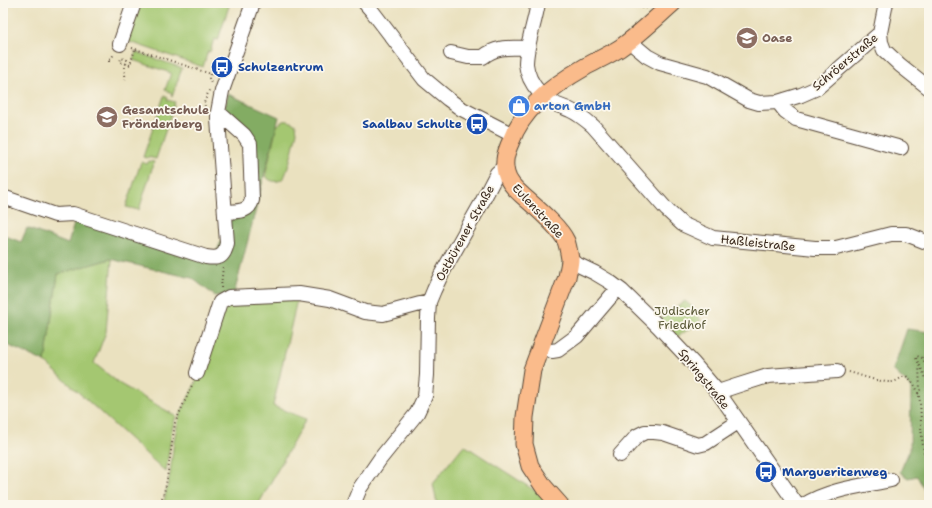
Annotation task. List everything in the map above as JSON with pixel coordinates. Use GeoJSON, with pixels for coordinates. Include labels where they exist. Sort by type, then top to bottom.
{"type":"FeatureCollection","features":[{"type":"Feature","properties":{"kind":"main road"},"geometry":{"type":"LineString","coordinates":[[504,167],[506,152],[513,135],[530,109],[543,96],[583,68],[618,49],[673,3]]}},
{"type":"Feature","properties":{"kind":"main road","name":"Eulenstraße"},"geometry":{"type":"LineString","coordinates":[[504,167],[506,176],[515,188],[556,227],[566,241],[569,252],[570,261],[567,277],[532,370],[525,417],[524,444],[530,466],[544,487],[560,505]]}},
{"type":"Feature","properties":{"kind":"street"},"geometry":{"type":"LineString","coordinates":[[120,44],[134,3]]}},
{"type":"Feature","properties":{"kind":"street"},"geometry":{"type":"LineString","coordinates":[[213,113],[253,3]]}},
{"type":"Feature","properties":{"kind":"street"},"geometry":{"type":"LineString","coordinates":[[365,3],[424,79],[460,108],[513,135]]}},
{"type":"Feature","properties":{"kind":"street"},"geometry":{"type":"LineString","coordinates":[[538,3],[526,64],[533,86],[543,96]]}},
{"type":"Feature","properties":{"kind":"street","name":"Schröerstraße"},"geometry":{"type":"LineString","coordinates":[[629,41],[646,56],[660,63],[707,76],[749,100],[759,103],[778,102],[817,88],[880,32],[886,3]]}},
{"type":"Feature","properties":{"kind":"street"},"geometry":{"type":"LineString","coordinates":[[880,32],[884,50],[929,88]]}},
{"type":"Feature","properties":{"kind":"street"},"geometry":{"type":"LineString","coordinates":[[451,53],[468,57],[483,57],[490,52],[502,48],[528,48]]}},
{"type":"Feature","properties":{"kind":"street","name":"Haßleistraße"},"geometry":{"type":"LineString","coordinates":[[543,96],[550,101],[582,116],[593,126],[667,210],[682,224],[713,238],[815,248],[836,248],[891,234],[906,234],[929,243]]}},
{"type":"Feature","properties":{"kind":"street"},"geometry":{"type":"LineString","coordinates":[[778,102],[785,111],[796,119],[901,148]]}},
{"type":"Feature","properties":{"kind":"street"},"geometry":{"type":"LineString","coordinates":[[3,197],[55,215],[73,214],[206,257],[215,258],[221,256],[225,252],[227,243],[218,119],[213,113]]}},
{"type":"Feature","properties":{"kind":"street"},"geometry":{"type":"LineString","coordinates":[[213,113],[244,135],[250,144],[251,204],[248,208],[242,210],[225,212]]}},
{"type":"Feature","properties":{"kind":"street","name":"Ostbürener Straße"},"geometry":{"type":"LineString","coordinates":[[352,505],[360,488],[380,459],[417,413],[425,396],[429,302],[440,275],[497,173],[504,167]]}},
{"type":"Feature","properties":{"kind":"street","name":"Springstraße"},"geometry":{"type":"LineString","coordinates":[[570,261],[595,273],[618,288],[693,362],[718,392],[797,505]]}},
{"type":"Feature","properties":{"kind":"street"},"geometry":{"type":"LineString","coordinates":[[552,351],[558,350],[577,336],[618,288]]}},
{"type":"Feature","properties":{"kind":"street"},"geometry":{"type":"LineString","coordinates":[[196,373],[220,302],[229,297],[299,294],[330,299],[365,312],[383,314],[429,302]]}},
{"type":"Feature","properties":{"kind":"street"},"geometry":{"type":"LineString","coordinates":[[718,392],[768,376],[837,371]]}},
{"type":"Feature","properties":{"kind":"street"},"geometry":{"type":"LineString","coordinates":[[620,455],[637,436],[645,432],[663,433],[698,445],[706,443],[738,422]]}},
{"type":"Feature","properties":{"kind":"street"},"geometry":{"type":"LineString","coordinates":[[804,505],[837,491],[891,480]]}},
{"type":"Feature","properties":{"kind":"path"},"geometry":{"type":"LineString","coordinates":[[120,44],[214,75],[204,103],[213,113]]}},
{"type":"Feature","properties":{"kind":"path"},"geometry":{"type":"LineString","coordinates":[[125,80],[125,67],[126,64],[130,65],[135,49]]}},
{"type":"Feature","properties":{"kind":"path"},"geometry":{"type":"LineString","coordinates":[[220,302],[224,261],[221,256]]}},
{"type":"Feature","properties":{"kind":"path"},"geometry":{"type":"LineString","coordinates":[[929,368],[922,358],[917,356],[916,358],[929,384]]}},
{"type":"Feature","properties":{"kind":"path"},"geometry":{"type":"LineString","coordinates":[[918,394],[920,390],[918,376],[919,364]]}},
{"type":"Feature","properties":{"kind":"path"},"geometry":{"type":"LineString","coordinates":[[837,371],[846,371],[881,381],[890,382],[895,382],[906,376],[912,381],[921,403],[921,423],[929,471]]}},
{"type":"Feature","properties":{"kind":"path"},"geometry":{"type":"LineString","coordinates":[[158,505],[163,496],[166,485],[175,423],[192,386],[196,373]]}},
{"type":"Feature","properties":{"kind":"green space"},"geometry":{"type":"Polygon","coordinates":[[[141,3],[230,3],[218,40],[214,39],[203,67],[127,41],[141,3]]]}},
{"type":"Feature","properties":{"kind":"green space"},"geometry":{"type":"Polygon","coordinates":[[[136,52],[182,68],[172,97],[172,93],[165,90],[171,73],[133,60],[136,52]]]}},
{"type":"Feature","properties":{"kind":"green space"},"geometry":{"type":"Polygon","coordinates":[[[228,94],[279,117],[257,204],[255,155],[224,112],[228,94]]]}},
{"type":"Feature","properties":{"kind":"green space"},"geometry":{"type":"Polygon","coordinates":[[[164,96],[168,98],[167,100],[175,102],[156,159],[143,157],[164,96]]]}},
{"type":"Feature","properties":{"kind":"green space"},"geometry":{"type":"Polygon","coordinates":[[[283,121],[296,125],[297,132],[286,174],[279,181],[274,181],[268,178],[266,172],[277,126],[283,121]]]}},
{"type":"Feature","properties":{"kind":"green space"},"geometry":{"type":"Polygon","coordinates":[[[149,161],[154,162],[139,210],[126,207],[141,162],[147,164],[149,161]]]}},
{"type":"Feature","properties":{"kind":"green space"},"geometry":{"type":"Polygon","coordinates":[[[257,205],[234,294],[215,296],[192,278],[110,259],[58,274],[45,362],[3,343],[3,235],[21,242],[27,228],[68,244],[76,217],[212,262],[232,216],[257,205]]]}},
{"type":"Feature","properties":{"kind":"green space"},"geometry":{"type":"Polygon","coordinates":[[[112,259],[106,332],[94,363],[120,384],[176,416],[172,430],[166,472],[45,362],[58,274],[112,259]]]}},
{"type":"Feature","properties":{"kind":"green space"},"geometry":{"type":"Polygon","coordinates":[[[298,295],[273,406],[306,419],[258,505],[161,505],[164,501],[170,474],[174,440],[179,417],[195,384],[221,303],[298,295]]]}},
{"type":"Feature","properties":{"kind":"green space","name":"Jüdischer Friedhof"},"geometry":{"type":"Polygon","coordinates":[[[685,301],[696,310],[701,321],[677,337],[660,319],[685,301]]]}},
{"type":"Feature","properties":{"kind":"green space"},"geometry":{"type":"Polygon","coordinates":[[[907,329],[929,332],[929,498],[917,476],[908,478],[900,472],[910,449],[911,387],[893,370],[907,329]]]}},
{"type":"Feature","properties":{"kind":"green space"},"geometry":{"type":"Polygon","coordinates":[[[464,445],[540,494],[551,505],[437,505],[433,483],[464,445]]]}},
{"type":"Feature","properties":{"kind":"place","name":"Oase"},"geometry":{"type":"Point","coordinates":[747,38]}},
{"type":"Feature","properties":{"kind":"place","name":"Schulzentrum"},"geometry":{"type":"Point","coordinates":[222,67]}},
{"type":"Feature","properties":{"kind":"place","name":"arton GmbH"},"geometry":{"type":"Point","coordinates":[519,106]}},
{"type":"Feature","properties":{"kind":"place","name":"Gesamtschule Fröndenberg"},"geometry":{"type":"Point","coordinates":[107,117]}},
{"type":"Feature","properties":{"kind":"place","name":"Saalbau Schulte"},"geometry":{"type":"Point","coordinates":[477,124]}},
{"type":"Feature","properties":{"kind":"place","name":"Margueritenweg"},"geometry":{"type":"Point","coordinates":[766,472]}}]}
